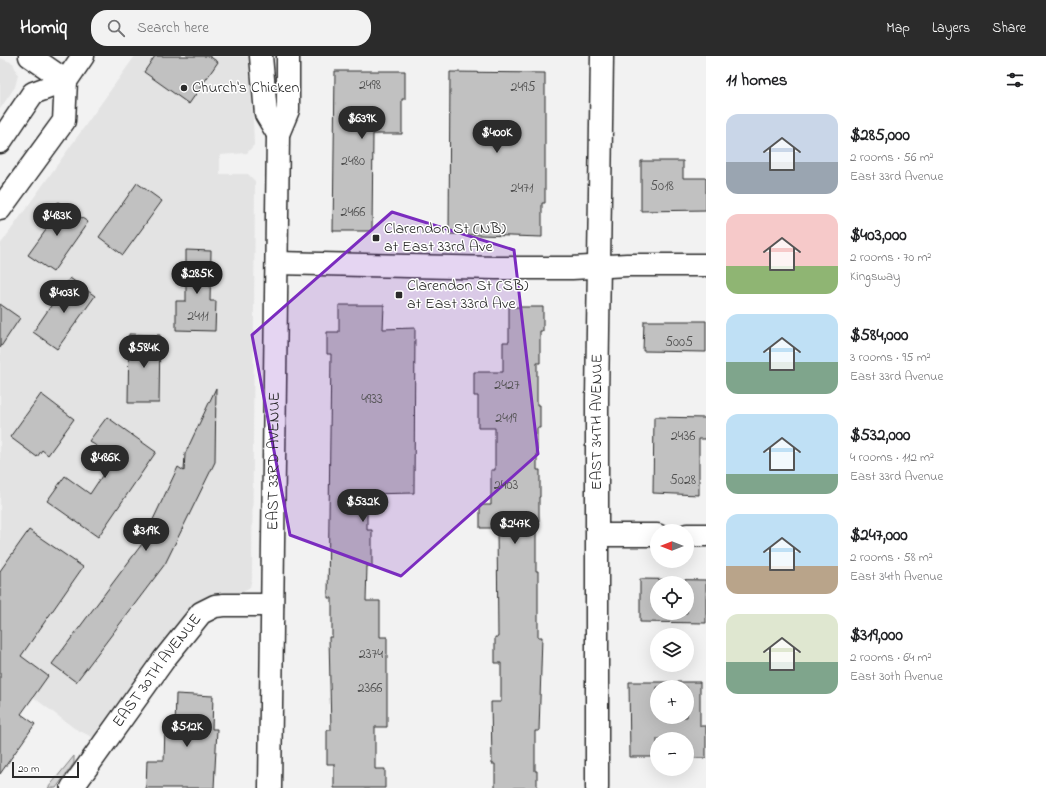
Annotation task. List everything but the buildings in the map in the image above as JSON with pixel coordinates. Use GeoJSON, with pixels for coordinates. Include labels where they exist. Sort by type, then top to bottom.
{"type":"FeatureCollection","features":[{"type":"Feature","properties":{"kind":"street"},"geometry":{"type":"LineString","coordinates":[[30,56],[66,81]]}},
{"type":"Feature","properties":{"kind":"street"},"geometry":{"type":"LineString","coordinates":[[0,209],[64,121],[66,81],[83,56]]}},
{"type":"Feature","properties":{"kind":"street"},"geometry":{"type":"LineString","coordinates":[[261,56],[266,114],[278,134]]}},
{"type":"Feature","properties":{"kind":"street","name":"EAST 33RD AVENUE"},"geometry":{"type":"LineString","coordinates":[[270,788],[278,134],[288,110],[288,56]]}},
{"type":"Feature","properties":{"kind":"street","name":"EAST 34TH AVENUE"},"geometry":{"type":"LineString","coordinates":[[597,788],[597,399],[602,56]]}},
{"type":"Feature","properties":{"kind":"street"},"geometry":{"type":"LineString","coordinates":[[0,142],[32,93],[66,81]]}},
{"type":"Feature","properties":{"kind":"street"},"geometry":{"type":"LineString","coordinates":[[277,263],[496,268],[706,265]]}},
{"type":"Feature","properties":{"kind":"street"},"geometry":{"type":"LineString","coordinates":[[598,535],[650,535]]}},
{"type":"Feature","properties":{"kind":"street"},"geometry":{"type":"LineString","coordinates":[[694,535],[706,535]]}},
{"type":"Feature","properties":{"kind":"street","name":"EAST 30TH AVENUE"},"geometry":{"type":"LineString","coordinates":[[72,788],[165,658],[201,613],[215,606],[272,605]]}},
{"type":"Feature","properties":{"kind":"highlighted area"},"geometry":{"type":"Polygon","coordinates":[[[392,212],[514,250],[538,454],[401,576],[290,535],[252,335],[392,212]]]}},
{"type":"Feature","properties":{"kind":"shaded area"},"geometry":{"type":"Polygon","coordinates":[[[135,56],[249,56],[251,70],[254,145],[247,153],[220,155],[220,174],[248,174],[255,181],[252,578],[250,587],[240,593],[197,603],[190,608],[97,735],[92,737],[74,728],[0,672],[0,245],[135,56]]]}},
{"type":"Feature","properties":{"kind":"shaded area"},"geometry":{"type":"Polygon","coordinates":[[[0,58],[13,63],[18,75],[15,87],[0,109],[0,58]]]}},
{"type":"Feature","properties":{"kind":"shaded area"},"geometry":{"type":"Polygon","coordinates":[[[74,756],[74,763],[56,788],[48,788],[74,756]]]}},
{"type":"Feature","properties":{"kind":"place","name":"Church's Chicken"},"geometry":{"type":"Point","coordinates":[184,88]}},
{"type":"Feature","properties":{"kind":"place","name":"Clarendon St (NB) at East 33rd Ave"},"geometry":{"type":"Point","coordinates":[376,238]}},
{"type":"Feature","properties":{"kind":"place","name":"Clarendon St (SB) at East 33rd Ave"},"geometry":{"type":"Point","coordinates":[399,295]}}]}
